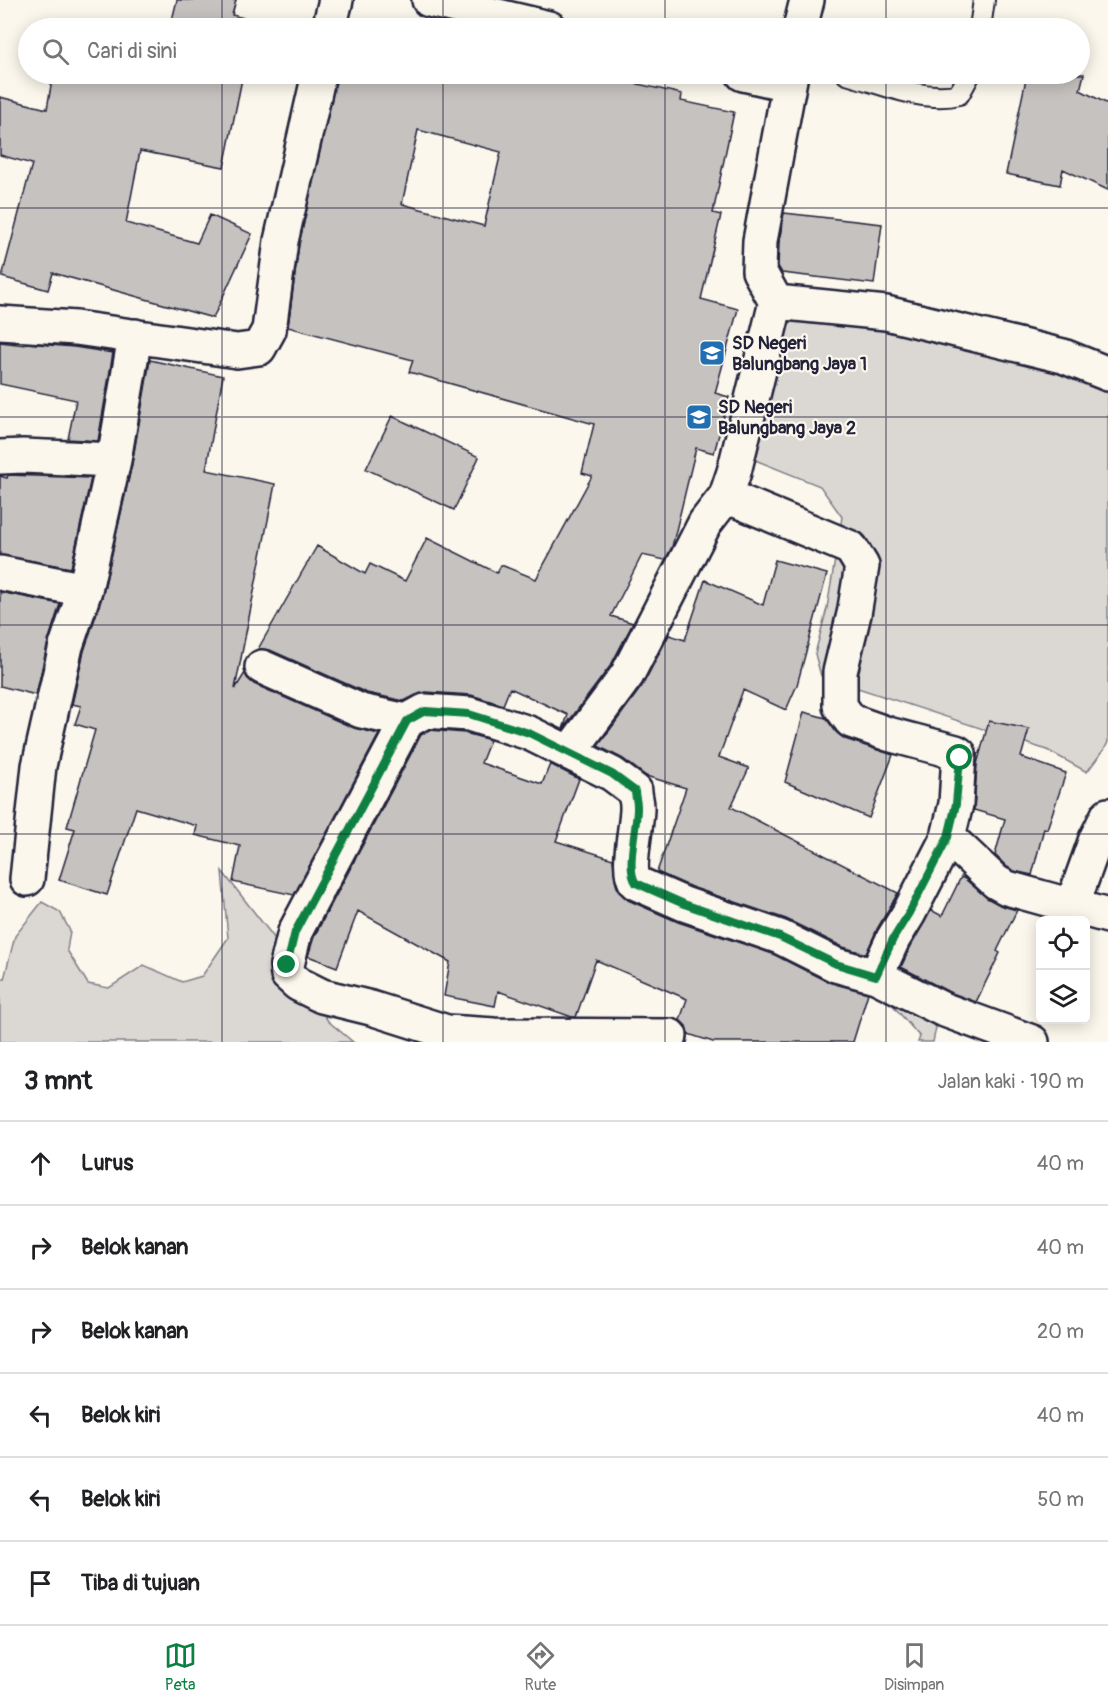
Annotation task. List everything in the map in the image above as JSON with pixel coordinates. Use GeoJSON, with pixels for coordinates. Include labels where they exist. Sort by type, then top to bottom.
{"type":"FeatureCollection","features":[{"type":"Feature","properties":{"kind":"street"},"geometry":{"type":"LineString","coordinates":[[332,18],[336,0]]}},
{"type":"Feature","properties":{"kind":"street"},"geometry":{"type":"LineString","coordinates":[[429,0],[473,5],[516,18]]}},
{"type":"Feature","properties":{"kind":"street"},"geometry":{"type":"LineString","coordinates":[[803,18],[807,0]]}},
{"type":"Feature","properties":{"kind":"street"},"geometry":{"type":"LineString","coordinates":[[0,323],[76,327],[237,351],[259,348],[269,330],[281,241],[317,84]]}},
{"type":"Feature","properties":{"kind":"street"},"geometry":{"type":"LineString","coordinates":[[569,753],[627,675],[705,523],[726,496],[734,472],[776,302],[759,271],[760,241],[788,84]]}},
{"type":"Feature","properties":{"kind":"street"},"geometry":{"type":"LineString","coordinates":[[776,302],[886,313],[1063,356],[1108,374]]}},
{"type":"Feature","properties":{"kind":"street"},"geometry":{"type":"LineString","coordinates":[[27,879],[39,766],[66,646],[85,590],[114,460],[135,336]]}},
{"type":"Feature","properties":{"kind":"street"},"geometry":{"type":"LineString","coordinates":[[0,457],[114,460]]}},
{"type":"Feature","properties":{"kind":"street"},"geometry":{"type":"LineString","coordinates":[[726,496],[851,548],[862,566],[854,614],[840,672],[840,706],[852,721],[888,734],[959,754],[956,804],[948,837],[893,939],[876,976]]}},
{"type":"Feature","properties":{"kind":"street"},"geometry":{"type":"LineString","coordinates":[[0,573],[85,590]]}},
{"type":"Feature","properties":{"kind":"street"},"geometry":{"type":"LineString","coordinates":[[262,667],[361,711],[407,721]]}},
{"type":"Feature","properties":{"kind":"street"},"geometry":{"type":"LineString","coordinates":[[670,1036],[494,1035],[447,1032],[371,1008],[322,996],[298,984],[288,975],[287,965],[295,932],[407,721],[425,711],[469,714],[529,733],[612,774],[635,791],[637,807],[632,879],[636,883],[684,904],[780,937],[836,964],[876,976],[942,1009],[1032,1042]]}},
{"type":"Feature","properties":{"kind":"street"},"geometry":{"type":"LineString","coordinates":[[1072,906],[1096,839],[1108,815]]}},
{"type":"Feature","properties":{"kind":"street"},"geometry":{"type":"LineString","coordinates":[[948,837],[996,882],[1007,888],[1108,916]]}},
{"type":"Feature","properties":{"kind":"lane"},"geometry":{"type":"LineString","coordinates":[[981,18],[984,0]]}},
{"type":"Feature","properties":{"kind":"lane"},"geometry":{"type":"LineString","coordinates":[[881,84],[908,92],[948,97],[959,94],[964,84]]}},
{"type":"Feature","properties":{"kind":"shaded area"},"geometry":{"type":"Polygon","coordinates":[[[781,312],[960,338],[1108,380],[1108,742],[1087,772],[1047,750],[821,676],[815,654],[827,608],[842,517],[820,486],[755,460],[753,342],[781,312]]]}},
{"type":"Feature","properties":{"kind":"shaded area"},"geometry":{"type":"Polygon","coordinates":[[[222,871],[286,953],[328,1021],[353,1042],[0,1042],[0,980],[4,979],[15,936],[42,902],[60,912],[70,931],[67,950],[88,984],[109,988],[144,965],[182,982],[202,976],[228,938],[222,871]]]}},
{"type":"Feature","properties":{"kind":"shaded area"},"geometry":{"type":"Polygon","coordinates":[[[907,990],[938,1018],[933,1042],[918,1042],[920,1037],[890,1002],[907,990]]]}},
{"type":"Feature","properties":{"kind":"building"},"geometry":{"type":"Polygon","coordinates":[[[177,0],[236,0],[232,15],[244,18],[172,18],[177,0]]]}},
{"type":"Feature","properties":{"kind":"building"},"geometry":{"type":"Polygon","coordinates":[[[51,84],[241,84],[224,167],[140,151],[126,223],[197,243],[210,215],[252,234],[213,318],[53,273],[48,290],[2,277],[32,164],[0,155],[0,97],[47,109],[51,84]]]}},
{"type":"Feature","properties":{"kind":"building"},"geometry":{"type":"Polygon","coordinates":[[[335,84],[638,84],[682,94],[681,101],[734,112],[713,213],[721,215],[701,299],[738,309],[715,393],[729,397],[714,453],[696,448],[672,547],[665,560],[642,555],[611,616],[633,623],[611,665],[563,729],[568,715],[510,688],[503,705],[471,695],[426,692],[404,701],[367,693],[270,650],[258,649],[317,546],[365,574],[370,564],[405,581],[427,538],[497,573],[501,565],[536,579],[592,476],[582,473],[594,424],[409,372],[413,360],[288,327],[299,244],[335,84]],[[418,130],[402,204],[484,226],[501,152],[418,130]]]}},
{"type":"Feature","properties":{"kind":"building"},"geometry":{"type":"Polygon","coordinates":[[[1025,84],[1082,84],[1080,90],[1108,104],[1108,190],[1063,169],[1060,185],[1006,174],[1025,84]]]}},
{"type":"Feature","properties":{"kind":"building"},"geometry":{"type":"Polygon","coordinates":[[[784,213],[882,224],[874,284],[782,273],[778,266],[784,213]]]}},
{"type":"Feature","properties":{"kind":"building"},"geometry":{"type":"Polygon","coordinates":[[[0,342],[74,347],[113,353],[98,441],[68,439],[76,400],[0,384],[0,342]]]}},
{"type":"Feature","properties":{"kind":"building"},"geometry":{"type":"Polygon","coordinates":[[[150,360],[223,376],[206,470],[275,484],[235,689],[245,673],[254,684],[354,728],[379,734],[294,895],[233,882],[240,846],[195,835],[197,826],[136,808],[107,895],[59,880],[75,829],[67,827],[95,730],[75,724],[81,706],[72,704],[84,651],[103,594],[132,464],[150,360]]]}},
{"type":"Feature","properties":{"kind":"building"},"geometry":{"type":"Polygon","coordinates":[[[392,416],[479,457],[454,510],[366,469],[392,416]]]}},
{"type":"Feature","properties":{"kind":"building"},"geometry":{"type":"Polygon","coordinates":[[[8,475],[91,478],[71,568],[0,555],[0,476],[7,478],[8,475]]]}},
{"type":"Feature","properties":{"kind":"building"},"geometry":{"type":"Polygon","coordinates":[[[775,560],[827,574],[797,685],[786,710],[743,690],[719,757],[749,768],[731,807],[898,893],[877,929],[866,954],[843,947],[786,919],[691,887],[657,872],[686,788],[646,776],[623,759],[598,746],[642,686],[669,635],[685,640],[705,580],[763,605],[775,560]]]}},
{"type":"Feature","properties":{"kind":"building"},"geometry":{"type":"Polygon","coordinates":[[[0,592],[60,604],[48,642],[36,695],[0,686],[0,592]]]}},
{"type":"Feature","properties":{"kind":"building"},"geometry":{"type":"Polygon","coordinates":[[[804,712],[826,718],[836,732],[845,739],[893,755],[869,818],[785,782],[804,712]]]}},
{"type":"Feature","properties":{"kind":"building"},"geometry":{"type":"Polygon","coordinates":[[[989,721],[1029,729],[1021,757],[1066,773],[1047,829],[1044,828],[1032,875],[1014,871],[995,855],[1005,819],[974,810],[977,764],[989,721]]]}},
{"type":"Feature","properties":{"kind":"building"},"geometry":{"type":"Polygon","coordinates":[[[429,730],[465,733],[490,740],[481,763],[542,784],[550,764],[579,779],[556,841],[613,859],[616,884],[619,892],[628,900],[678,922],[773,954],[828,982],[868,993],[853,1042],[713,1042],[688,1034],[686,1026],[680,1020],[687,999],[596,960],[576,1017],[498,991],[495,1006],[444,996],[450,962],[358,911],[337,967],[308,956],[314,937],[421,735],[429,730]]]}},
{"type":"Feature","properties":{"kind":"building"},"geometry":{"type":"Polygon","coordinates":[[[961,877],[987,898],[1002,906],[1017,910],[997,951],[1000,953],[976,1002],[949,992],[901,967],[931,910],[942,916],[961,877]]]}},
{"type":"Feature","properties":{"kind":"place","name":"SD Negeri Balungbang Jaya 1"},"geometry":{"type":"Point","coordinates":[712,353]}},
{"type":"Feature","properties":{"kind":"place","name":"SD Negeri Balungbang Jaya 2"},"geometry":{"type":"Point","coordinates":[699,417]}},
{"type":"Feature","properties":{"kind":"route"},"geometry":{"type":"LineString","coordinates":[[287,965],[295,932],[407,721],[425,711],[469,714],[529,733],[612,774],[635,791],[637,807],[632,879],[636,883],[684,904],[780,937],[836,964],[876,976],[893,939],[948,837],[956,804],[960,758]]}}]}
